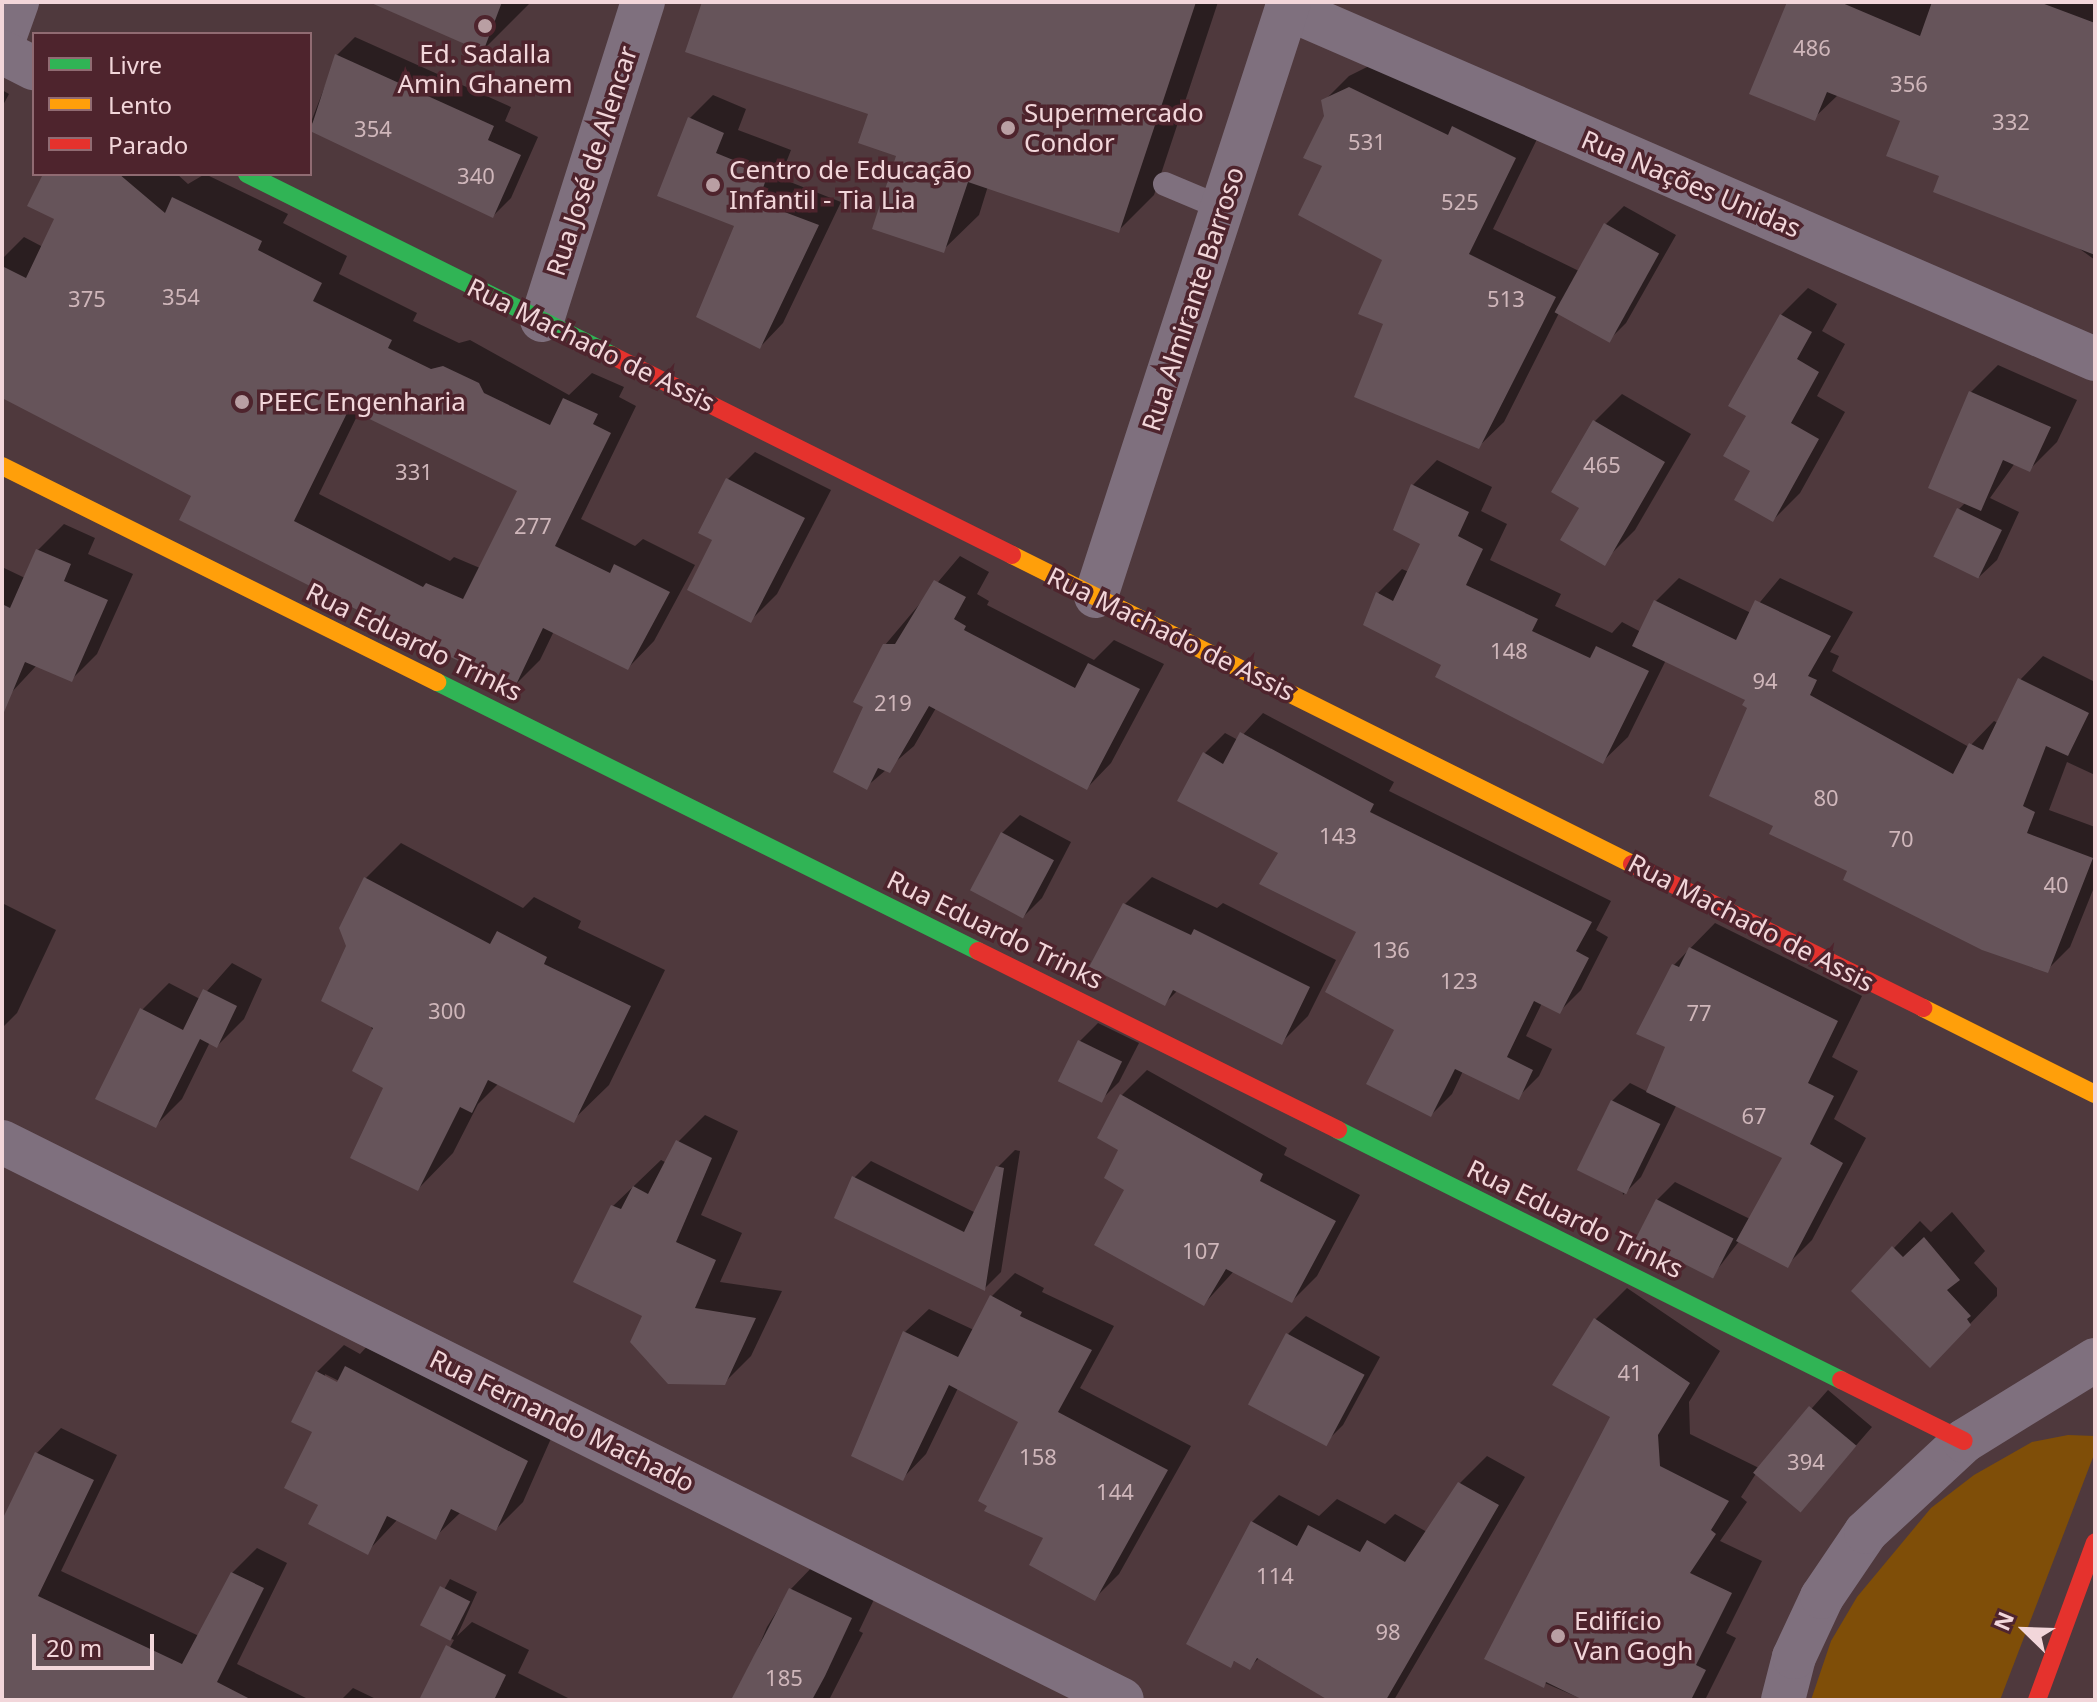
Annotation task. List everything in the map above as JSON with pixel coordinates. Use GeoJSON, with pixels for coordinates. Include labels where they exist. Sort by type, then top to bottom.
{"type":"FeatureCollection","features":[{"type":"Feature","properties":{"kind":"street"},"geometry":{"type":"LineString","coordinates":[[2,44],[17,2]]}},
{"type":"Feature","properties":{"kind":"street","name":"Rua José de Alencar"},"geometry":{"type":"LineString","coordinates":[[542,320],[643,2]]}},
{"type":"Feature","properties":{"kind":"street","name":"Rua Almirante Barroso"},"geometry":{"type":"LineString","coordinates":[[1096,596],[1288,5]]}},
{"type":"Feature","properties":{"kind":"street","name":"Rua Nações Unidas"},"geometry":{"type":"LineString","coordinates":[[1288,5],[2095,359]]}},
{"type":"Feature","properties":{"kind":"street"},"geometry":{"type":"LineString","coordinates":[[2,52],[32,67]]}},
{"type":"Feature","properties":{"kind":"street","name":"Rua Machado de Assis"},"geometry":{"type":"LineString","coordinates":[[251,176],[2095,1094]]}},
{"type":"Feature","properties":{"kind":"street","name":"Rua Eduardo Trinks"},"geometry":{"type":"LineString","coordinates":[[2,466],[1964,1441]]}},
{"type":"Feature","properties":{"kind":"street","name":"Rua Fernando Machado"},"geometry":{"type":"LineString","coordinates":[[2,1142],[1122,1700]]}},
{"type":"Feature","properties":{"kind":"street"},"geometry":{"type":"LineString","coordinates":[[1783,1700],[1794,1657],[1822,1597],[1866,1532],[1964,1441],[2095,1360]]}},
{"type":"Feature","properties":{"kind":"street"},"geometry":{"type":"LineString","coordinates":[[2037,1700],[2094,1548]]}},
{"type":"Feature","properties":{"kind":"lane"},"geometry":{"type":"LineString","coordinates":[[1165,184],[1222,208]]}},
{"type":"Feature","properties":{"kind":"shaded area"},"geometry":{"type":"Polygon","coordinates":[[[2068,1435],[2095,1436],[2095,1452],[2000,1700],[1811,1700],[1831,1641],[1857,1597],[1931,1508],[1974,1475],[2032,1442],[2068,1435]]]}},
{"type":"Feature","properties":{"kind":"building"},"geometry":{"type":"Polygon","coordinates":[[[369,2],[502,2],[483,52],[369,2]]]}},
{"type":"Feature","properties":{"kind":"building","name":"Supermercado Condor"},"geometry":{"type":"Polygon","coordinates":[[[702,2],[1196,2],[1119,233],[968,182],[944,253],[872,229],[896,156],[858,143],[868,114],[685,52],[702,2]]]}},
{"type":"Feature","properties":{"kind":"building"},"geometry":{"type":"Polygon","coordinates":[[[1787,2],[1840,2],[1920,36],[1932,2],[2039,2],[2095,23],[2095,255],[1933,192],[1939,176],[1886,156],[1900,121],[1827,92],[1815,121],[1749,94],[1787,2]]]}},
{"type":"Feature","properties":{"kind":"building"},"geometry":{"type":"Polygon","coordinates":[[[335,54],[494,126],[488,140],[521,155],[493,218],[312,132],[335,54]]]}},
{"type":"Feature","properties":{"kind":"building"},"geometry":{"type":"Polygon","coordinates":[[[1349,87],[1448,135],[1452,126],[1516,158],[1469,254],[1556,297],[1479,449],[1354,397],[1383,324],[1358,314],[1382,260],[1298,215],[1322,166],[1303,158],[1324,116],[1321,100],[1349,87]]]}},
{"type":"Feature","properties":{"kind":"building"},"geometry":{"type":"Polygon","coordinates":[[[688,117],[724,133],[716,153],[768,174],[758,202],[819,225],[760,349],[696,317],[734,226],[657,196],[688,117]]]}},
{"type":"Feature","properties":{"kind":"building"},"geometry":{"type":"Polygon","coordinates":[[[42,176],[121,176],[165,213],[172,197],[262,241],[258,250],[322,283],[313,301],[392,340],[388,348],[431,369],[443,366],[479,383],[484,393],[550,425],[563,398],[598,414],[593,424],[611,433],[555,546],[610,573],[614,564],[670,592],[628,670],[543,628],[514,689],[179,520],[191,496],[2,398],[2,266],[26,278],[54,219],[27,206],[42,176]],[[349,409],[294,521],[423,587],[426,583],[463,599],[517,491],[349,409]]]}},
{"type":"Feature","properties":{"kind":"building"},"geometry":{"type":"Polygon","coordinates":[[[1604,223],[1659,254],[1610,343],[1555,312],[1604,223]]]}},
{"type":"Feature","properties":{"kind":"building"},"geometry":{"type":"Polygon","coordinates":[[[1780,314],[1812,332],[1797,359],[1819,372],[1791,423],[1819,439],[1773,522],[1734,500],[1750,471],[1723,456],[1746,416],[1728,406],[1780,314]]]}},
{"type":"Feature","properties":{"kind":"building"},"geometry":{"type":"Polygon","coordinates":[[[1969,391],[2051,427],[2030,472],[2003,460],[1981,511],[1928,488],[1969,391]]]}},
{"type":"Feature","properties":{"kind":"building"},"geometry":{"type":"Polygon","coordinates":[[[1593,420],[1665,462],[1605,566],[1560,540],[1579,508],[1551,492],[1593,420]]]}},
{"type":"Feature","properties":{"kind":"building"},"geometry":{"type":"Polygon","coordinates":[[[726,478],[805,518],[751,623],[687,590],[712,540],[698,533],[726,478]]]}},
{"type":"Feature","properties":{"kind":"building"},"geometry":{"type":"Polygon","coordinates":[[[1411,484],[1469,512],[1458,536],[1483,549],[1466,585],[1538,619],[1532,631],[1590,658],[1596,646],[1649,671],[1603,764],[1435,677],[1441,665],[1363,625],[1376,592],[1393,601],[1420,544],[1393,530],[1411,484]]]}},
{"type":"Feature","properties":{"kind":"building"},"geometry":{"type":"Polygon","coordinates":[[[1957,508],[2002,530],[1978,578],[1933,557],[1957,508]]]}},
{"type":"Feature","properties":{"kind":"building"},"geometry":{"type":"Polygon","coordinates":[[[36,549],[71,564],[64,581],[108,600],[72,682],[25,662],[2,717],[2,604],[10,608],[36,549]]]}},
{"type":"Feature","properties":{"kind":"building"},"geometry":{"type":"Polygon","coordinates":[[[934,580],[966,597],[954,619],[966,626],[964,630],[1075,688],[1088,663],[1140,689],[1087,790],[929,706],[890,773],[878,768],[867,790],[833,772],[863,707],[853,702],[883,644],[895,644],[934,580]]]}},
{"type":"Feature","properties":{"kind":"building"},"geometry":{"type":"Polygon","coordinates":[[[1654,600],[1736,640],[1755,600],[1831,636],[1808,676],[1817,680],[1810,695],[1953,774],[1969,743],[1983,750],[2018,678],[2089,713],[2068,756],[2046,746],[2023,806],[2035,812],[2027,833],[2093,858],[2048,973],[1982,950],[1843,880],[1847,871],[1769,834],[1773,826],[1709,796],[1747,708],[1742,705],[1745,700],[1632,646],[1654,600]]]}},
{"type":"Feature","properties":{"kind":"building"},"geometry":{"type":"Polygon","coordinates":[[[1240,732],[1374,804],[1370,812],[1592,922],[1576,951],[1589,958],[1560,1014],[1534,1001],[1507,1057],[1533,1070],[1519,1100],[1455,1069],[1431,1117],[1366,1084],[1394,1030],[1325,992],[1356,932],[1259,884],[1278,853],[1177,801],[1203,752],[1223,764],[1240,732]]]}},
{"type":"Feature","properties":{"kind":"building"},"geometry":{"type":"Polygon","coordinates":[[[1001,832],[1054,860],[1023,918],[970,890],[1001,832]]]}},
{"type":"Feature","properties":{"kind":"building"},"geometry":{"type":"Polygon","coordinates":[[[364,877],[490,944],[497,931],[547,957],[544,964],[631,1006],[574,1123],[488,1080],[472,1113],[460,1107],[418,1191],[350,1158],[383,1088],[352,1071],[373,1028],[321,1001],[346,946],[339,928],[364,877]]]}},
{"type":"Feature","properties":{"kind":"building"},"geometry":{"type":"Polygon","coordinates":[[[1123,903],[1191,935],[1194,929],[1310,987],[1282,1045],[1173,990],[1165,1006],[1089,967],[1123,903]]]}},
{"type":"Feature","properties":{"kind":"building"},"geometry":{"type":"Polygon","coordinates":[[[1689,947],[1838,1021],[1808,1083],[1834,1096],[1810,1144],[1843,1163],[1788,1268],[1736,1241],[1782,1158],[1646,1092],[1665,1047],[1636,1034],[1672,964],[1679,967],[1689,947]]]}},
{"type":"Feature","properties":{"kind":"building"},"geometry":{"type":"Polygon","coordinates":[[[203,989],[237,1006],[217,1048],[200,1039],[156,1128],[95,1099],[140,1008],[183,1030],[203,989]]]}},
{"type":"Feature","properties":{"kind":"building"},"geometry":{"type":"Polygon","coordinates":[[[1078,1040],[1122,1061],[1102,1103],[1058,1081],[1078,1040]]]}},
{"type":"Feature","properties":{"kind":"building"},"geometry":{"type":"Polygon","coordinates":[[[1120,1094],[1263,1174],[1260,1181],[1336,1221],[1292,1303],[1226,1269],[1204,1306],[1094,1245],[1124,1190],[1104,1178],[1118,1150],[1097,1138],[1120,1094]]]}},
{"type":"Feature","properties":{"kind":"building"},"geometry":{"type":"Polygon","coordinates":[[[1611,1100],[1660,1124],[1626,1194],[1577,1170],[1611,1100]]]}},
{"type":"Feature","properties":{"kind":"building"},"geometry":{"type":"Polygon","coordinates":[[[676,1140],[712,1158],[676,1242],[716,1260],[695,1308],[756,1318],[725,1385],[668,1384],[630,1342],[642,1316],[573,1282],[611,1205],[621,1209],[633,1186],[648,1194],[676,1140]]]}},
{"type":"Feature","properties":{"kind":"building"},"geometry":{"type":"Polygon","coordinates":[[[996,1166],[1004,1168],[985,1291],[834,1218],[852,1176],[964,1232],[996,1166]]]}},
{"type":"Feature","properties":{"kind":"building"},"geometry":{"type":"Polygon","coordinates":[[[1656,1199],[1734,1238],[1713,1279],[1636,1239],[1656,1199]]]}},
{"type":"Feature","properties":{"kind":"building"},"geometry":{"type":"Polygon","coordinates":[[[1924,1237],[1960,1280],[1947,1290],[1971,1316],[1967,1319],[1971,1325],[1930,1368],[1851,1291],[1892,1246],[1903,1257],[1924,1237]]]}},
{"type":"Feature","properties":{"kind":"building"},"geometry":{"type":"Polygon","coordinates":[[[990,1295],[1022,1312],[1020,1316],[1092,1350],[1058,1412],[1168,1470],[1095,1601],[1029,1565],[1043,1538],[984,1511],[987,1506],[978,1501],[1018,1422],[949,1385],[903,1481],[851,1456],[903,1331],[958,1357],[990,1295]]]}},
{"type":"Feature","properties":{"kind":"building"},"geometry":{"type":"Polygon","coordinates":[[[1594,1318],[1690,1383],[1658,1435],[1660,1466],[1729,1501],[1711,1530],[1716,1534],[1690,1573],[1732,1593],[1696,1665],[1706,1670],[1691,1700],[1583,1700],[1546,1682],[1544,1688],[1484,1659],[1610,1417],[1552,1385],[1594,1318]]]}},
{"type":"Feature","properties":{"kind":"building"},"geometry":{"type":"Polygon","coordinates":[[[1286,1333],[1365,1375],[1327,1446],[1248,1405],[1286,1333]]]}},
{"type":"Feature","properties":{"kind":"building"},"geometry":{"type":"Polygon","coordinates":[[[345,1366],[528,1461],[496,1531],[451,1509],[436,1540],[387,1516],[368,1555],[308,1524],[318,1505],[284,1488],[312,1432],[291,1422],[316,1371],[337,1382],[345,1366]]]}},
{"type":"Feature","properties":{"kind":"building"},"geometry":{"type":"Polygon","coordinates":[[[1809,1406],[1856,1446],[1801,1512],[1753,1473],[1809,1406]]]}},
{"type":"Feature","properties":{"kind":"building"},"geometry":{"type":"Polygon","coordinates":[[[35,1452],[94,1480],[38,1596],[182,1664],[231,1572],[264,1588],[217,1682],[252,1700],[2,1700],[2,1520],[35,1452]]]}},
{"type":"Feature","properties":{"kind":"building"},"geometry":{"type":"Polygon","coordinates":[[[1458,1482],[1499,1505],[1386,1700],[1328,1700],[1257,1658],[1250,1670],[1234,1661],[1231,1668],[1186,1644],[1251,1521],[1297,1546],[1308,1525],[1360,1552],[1367,1540],[1405,1562],[1458,1482]]]}},
{"type":"Feature","properties":{"kind":"building"},"geometry":{"type":"Polygon","coordinates":[[[440,1586],[470,1601],[450,1641],[420,1625],[440,1586]]]}},
{"type":"Feature","properties":{"kind":"building"},"geometry":{"type":"Polygon","coordinates":[[[789,1588],[852,1618],[825,1676],[812,1700],[731,1700],[789,1588]]]}},
{"type":"Feature","properties":{"kind":"building"},"geometry":{"type":"Polygon","coordinates":[[[446,1645],[506,1675],[494,1700],[419,1700],[446,1645]]]}},
{"type":"Feature","properties":{"kind":"traffic: fast"},"geometry":{"type":"LineString","coordinates":[[251,176],[611,355]]}},
{"type":"Feature","properties":{"kind":"traffic: fast"},"geometry":{"type":"LineString","coordinates":[[437,682],[978,951]]}},
{"type":"Feature","properties":{"kind":"traffic: fast"},"geometry":{"type":"LineString","coordinates":[[1338,1130],[1841,1380]]}},
{"type":"Feature","properties":{"kind":"traffic: slow"},"geometry":{"type":"LineString","coordinates":[[2,466],[437,682]]}},
{"type":"Feature","properties":{"kind":"traffic: slow"},"geometry":{"type":"LineString","coordinates":[[1012,555],[1632,864]]}},
{"type":"Feature","properties":{"kind":"traffic: slow"},"geometry":{"type":"LineString","coordinates":[[1923,1008],[2095,1094]]}},
{"type":"Feature","properties":{"kind":"traffic: jam"},"geometry":{"type":"LineString","coordinates":[[611,355],[1012,555]]}},
{"type":"Feature","properties":{"kind":"traffic: jam"},"geometry":{"type":"LineString","coordinates":[[1632,864],[1923,1008]]}},
{"type":"Feature","properties":{"kind":"traffic: jam"},"geometry":{"type":"LineString","coordinates":[[978,951],[1338,1130]]}},
{"type":"Feature","properties":{"kind":"traffic: jam"},"geometry":{"type":"LineString","coordinates":[[1841,1380],[1964,1441]]}},
{"type":"Feature","properties":{"kind":"traffic: jam"},"geometry":{"type":"LineString","coordinates":[[2037,1700],[2095,1542]]}},
{"type":"Feature","properties":{"kind":"place","name":"Ed. Sadalla Amin Ghanem"},"geometry":{"type":"Point","coordinates":[485,26]}},
{"type":"Feature","properties":{"kind":"place","name":"Supermercado Condor"},"geometry":{"type":"Point","coordinates":[1008,128]}},
{"type":"Feature","properties":{"kind":"place","name":"Centro de Educação Infantil - Tia Lia"},"geometry":{"type":"Point","coordinates":[713,185]}},
{"type":"Feature","properties":{"kind":"place","name":"PEEC Engenharia"},"geometry":{"type":"Point","coordinates":[242,402]}},
{"type":"Feature","properties":{"kind":"place","name":"Edifício Van Gogh"},"geometry":{"type":"Point","coordinates":[1558,1636]}}]}
